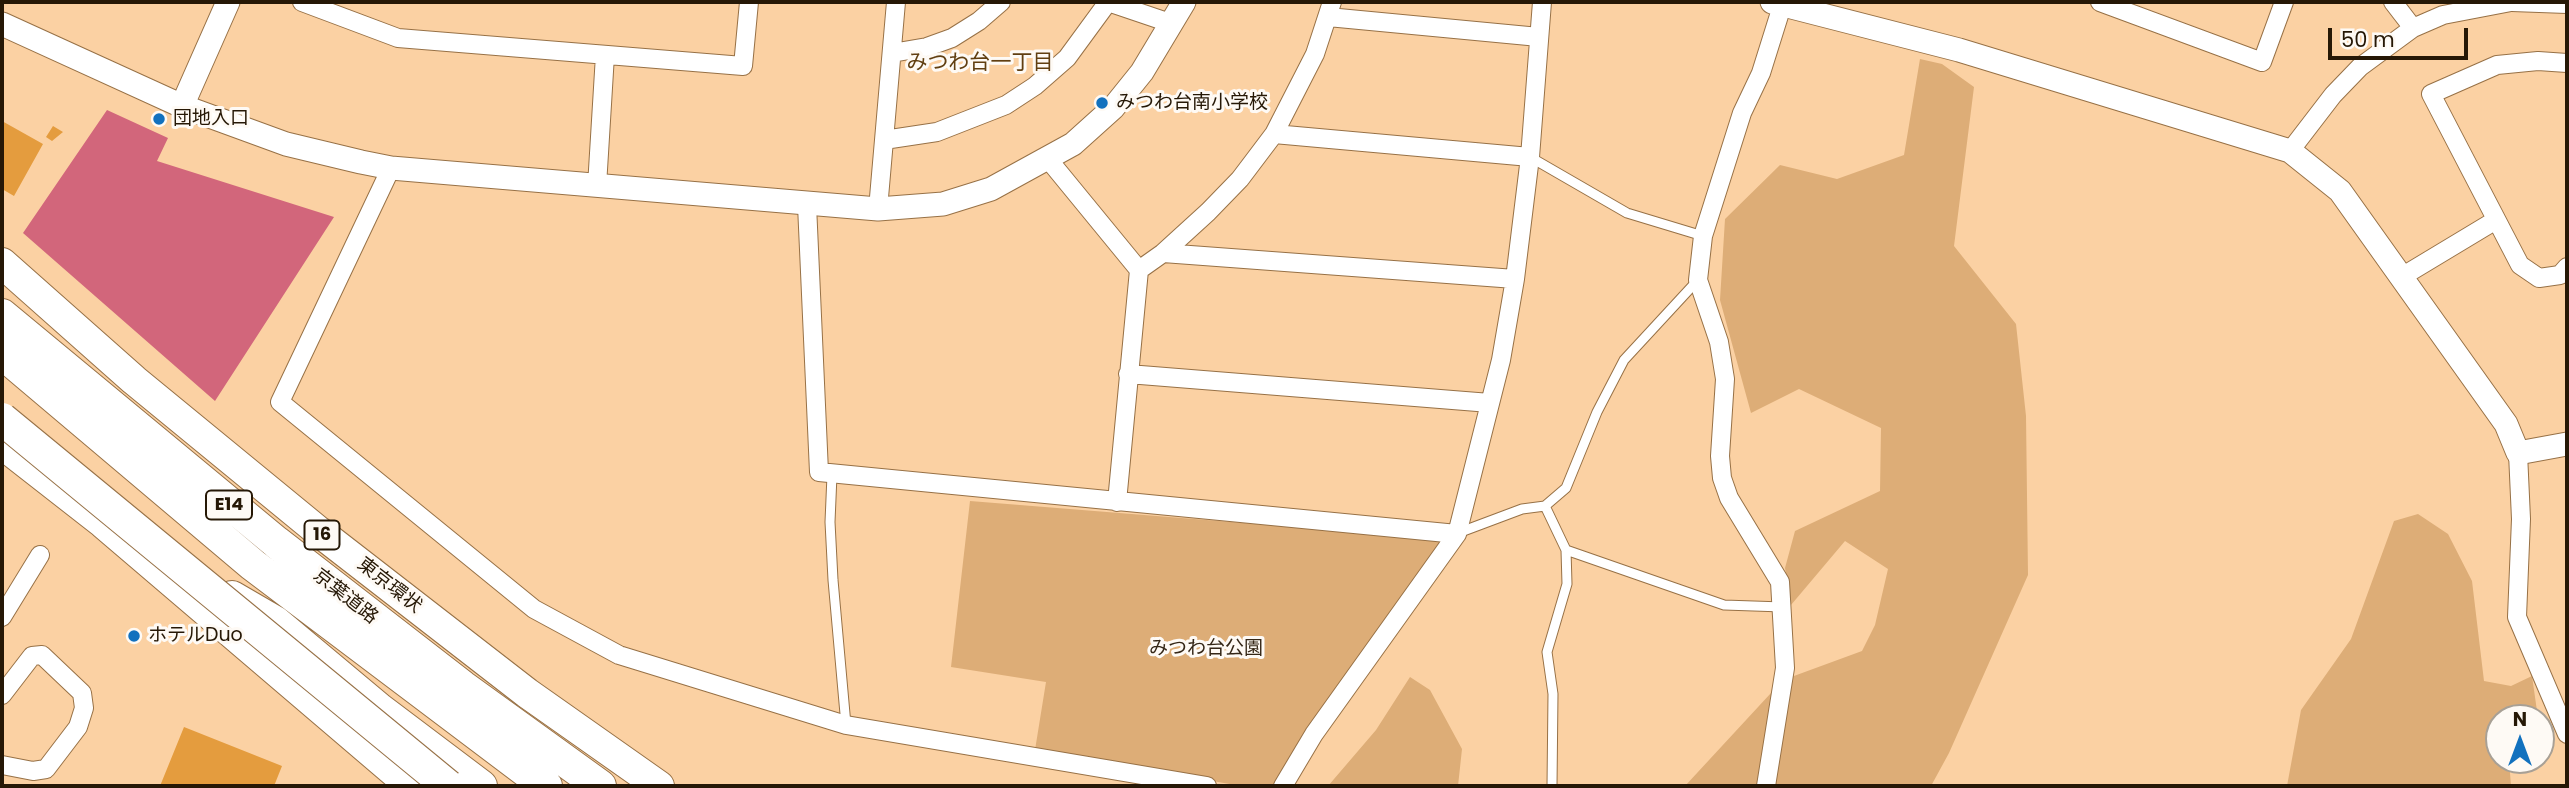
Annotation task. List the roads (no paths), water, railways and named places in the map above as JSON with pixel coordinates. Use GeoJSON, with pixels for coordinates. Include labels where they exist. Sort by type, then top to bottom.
{"type":"FeatureCollection","features":[{"type":"Feature","properties":{"kind":"highway","name":"東京環状"},"geometry":{"type":"LineString","coordinates":[[2,263],[134,380],[318,531],[527,693],[659,786]]}},
{"type":"Feature","properties":{"kind":"highway","name":"京葉道路"},"geometry":{"type":"LineString","coordinates":[[2,315],[194,476],[463,687],[600,786]]}},
{"type":"Feature","properties":{"kind":"highway","name":"京葉道路"},"geometry":{"type":"LineString","coordinates":[[2,353],[253,565],[442,711],[546,786]]}},
{"type":"Feature","properties":{"kind":"highway"},"geometry":{"type":"LineString","coordinates":[[2,419],[448,786]]}},
{"type":"Feature","properties":{"kind":"highway"},"geometry":{"type":"LineString","coordinates":[[2,444],[103,523],[411,786]]}},
{"type":"Feature","properties":{"kind":"highway"},"geometry":{"type":"LineString","coordinates":[[103,523],[275,622],[379,709],[481,786]]}},
{"type":"Feature","properties":{"kind":"street"},"geometry":{"type":"LineString","coordinates":[[182,106],[228,2]]}},
{"type":"Feature","properties":{"kind":"street"},"geometry":{"type":"LineString","coordinates":[[302,2],[398,38],[743,66],[749,2]]}},
{"type":"Feature","properties":{"kind":"street"},"geometry":{"type":"LineString","coordinates":[[878,209],[896,2]]}},
{"type":"Feature","properties":{"kind":"street"},"geometry":{"type":"LineString","coordinates":[[892,53],[927,47],[951,38],[979,21],[1002,2]]}},
{"type":"Feature","properties":{"kind":"street"},"geometry":{"type":"LineString","coordinates":[[884,139],[937,132],[972,121],[1006,105],[1035,86],[1067,58],[1090,31],[1108,2],[1172,24]]}},
{"type":"Feature","properties":{"kind":"street"},"geometry":{"type":"LineString","coordinates":[[2,23],[182,106],[286,144],[391,168],[878,209],[943,204],[990,189],[1073,144],[1114,108],[1172,24],[1184,2]]}},
{"type":"Feature","properties":{"kind":"street"},"geometry":{"type":"LineString","coordinates":[[1283,786],[1314,734],[1457,534],[1501,360],[1515,279],[1530,157],[1542,2]]}},
{"type":"Feature","properties":{"kind":"street"},"geometry":{"type":"LineString","coordinates":[[2100,2],[2262,62],[2284,2]]}},
{"type":"Feature","properties":{"kind":"street"},"geometry":{"type":"LineString","coordinates":[[2393,2],[2413,28]]}},
{"type":"Feature","properties":{"kind":"street"},"geometry":{"type":"LineString","coordinates":[[2291,151],[2333,94],[2360,67],[2413,28],[2443,15],[2512,2],[2565,3]]}},
{"type":"Feature","properties":{"kind":"street"},"geometry":{"type":"LineString","coordinates":[[1766,786],[1785,668],[1780,582],[1774,568],[1729,498],[1722,478],[1725,379],[1719,342],[1698,280],[1703,236],[1742,113],[1761,73],[1777,4],[1959,50],[2291,151],[2340,191],[2506,424],[2518,453],[2521,519],[2517,617],[2567,734]]}},
{"type":"Feature","properties":{"kind":"street"},"geometry":{"type":"LineString","coordinates":[[1139,270],[1163,253],[1240,179],[1274,134],[1315,54],[1330,9],[1539,37]]}},
{"type":"Feature","properties":{"kind":"street"},"geometry":{"type":"LineString","coordinates":[[597,186],[605,55]]}},
{"type":"Feature","properties":{"kind":"street"},"geometry":{"type":"LineString","coordinates":[[2567,63],[2538,61],[2497,65],[2431,94],[2520,265],[2539,278],[2560,275],[2567,267]]}},
{"type":"Feature","properties":{"kind":"street"},"geometry":{"type":"LineString","coordinates":[[1274,134],[1530,157]]}},
{"type":"Feature","properties":{"kind":"street"},"geometry":{"type":"LineString","coordinates":[[1048,159],[1139,270],[1117,502]]}},
{"type":"Feature","properties":{"kind":"street"},"geometry":{"type":"LineString","coordinates":[[391,168],[280,402],[534,609],[619,655],[846,725],[1207,786]]}},
{"type":"Feature","properties":{"kind":"street"},"geometry":{"type":"LineString","coordinates":[[807,205],[819,472],[1457,534]]}},
{"type":"Feature","properties":{"kind":"street"},"geometry":{"type":"LineString","coordinates":[[2403,276],[2496,220]]}},
{"type":"Feature","properties":{"kind":"street"},"geometry":{"type":"LineString","coordinates":[[1163,253],[1515,279]]}},
{"type":"Feature","properties":{"kind":"street"},"geometry":{"type":"LineString","coordinates":[[1128,374],[1490,403]]}},
{"type":"Feature","properties":{"kind":"street"},"geometry":{"type":"LineString","coordinates":[[2518,453],[2567,444]]}},
{"type":"Feature","properties":{"kind":"street"},"geometry":{"type":"LineString","coordinates":[[2,617],[40,555]]}},
{"type":"Feature","properties":{"kind":"street"},"geometry":{"type":"LineString","coordinates":[[2,695],[32,656],[42,655],[82,693],[84,708],[78,727],[46,769],[33,771],[2,765]]}},
{"type":"Feature","properties":{"kind":"lane"},"geometry":{"type":"LineString","coordinates":[[1530,157],[1627,213],[1703,236]]}},
{"type":"Feature","properties":{"kind":"lane"},"geometry":{"type":"LineString","coordinates":[[1457,534],[1522,509],[1545,506],[1566,488],[1597,412],[1624,360],[1698,280]]}},
{"type":"Feature","properties":{"kind":"lane"},"geometry":{"type":"LineString","coordinates":[[832,475],[832,557],[838,659],[846,725]]}},
{"type":"Feature","properties":{"kind":"lane"},"geometry":{"type":"LineString","coordinates":[[1545,506],[1566,550],[1567,584],[1547,652],[1553,694],[1552,786]]}},
{"type":"Feature","properties":{"kind":"lane"},"geometry":{"type":"LineString","coordinates":[[1566,550],[1724,605],[1783,607]]}},
{"type":"Feature","properties":{"kind":"place","name":"みつわ台南小学校"},"geometry":{"type":"Point","coordinates":[1102,103]}},
{"type":"Feature","properties":{"kind":"place","name":"団地入口"},"geometry":{"type":"Point","coordinates":[159,119]}},
{"type":"Feature","properties":{"kind":"place","name":"ホテルDuo"},"geometry":{"type":"Point","coordinates":[134,636]}},
{"type":"Feature","properties":{"kind":"district","name":"みつわ台一丁目"},"geometry":{"type":"Point","coordinates":[980,64]}},
{"type":"Feature","properties":{"kind":"park label","name":"みつわ台公園"},"geometry":{"type":"Point","coordinates":[1206,649]}}]}
